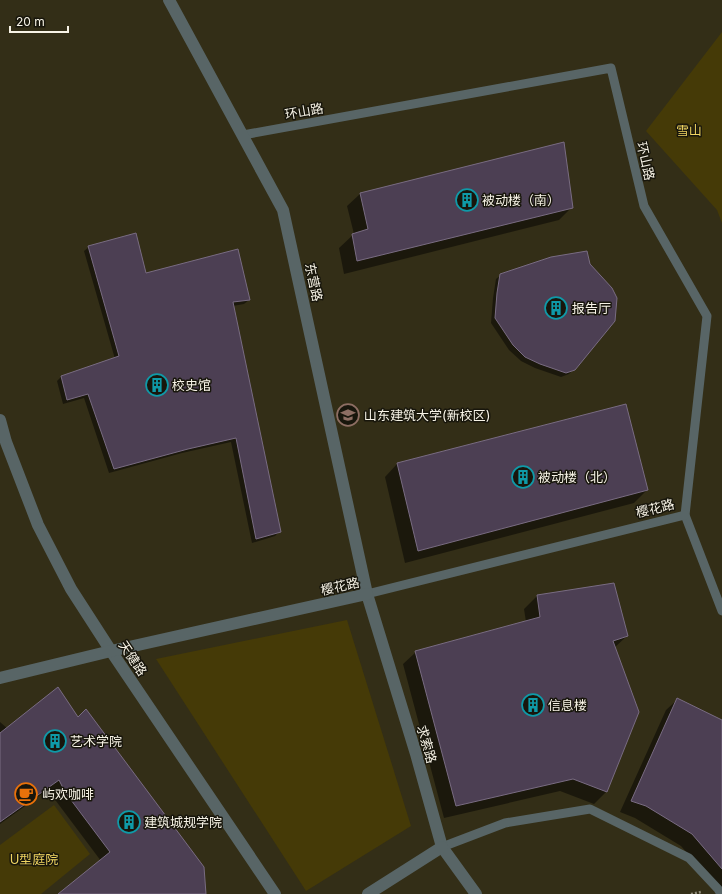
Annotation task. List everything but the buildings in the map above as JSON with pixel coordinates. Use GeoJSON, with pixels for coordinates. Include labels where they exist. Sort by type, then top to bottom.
{"type":"FeatureCollection","features":[{"type":"Feature","properties":{"kind":"street","name":"东营路"},"geometry":{"type":"LineString","coordinates":[[169,0],[283,210],[368,594]]}},
{"type":"Feature","properties":{"kind":"street","name":"天健路"},"geometry":{"type":"LineString","coordinates":[[0,420],[6,442],[38,525],[71,589],[111,651],[275,894]]}},
{"type":"Feature","properties":{"kind":"street","name":"樱花路"},"geometry":{"type":"LineString","coordinates":[[0,678],[111,651],[368,594]]}},
{"type":"Feature","properties":{"kind":"street","name":"求索路"},"geometry":{"type":"LineString","coordinates":[[368,594],[442,847],[476,894]]}},
{"type":"Feature","properties":{"kind":"street"},"geometry":{"type":"LineString","coordinates":[[368,894],[442,847]]}},
{"type":"Feature","properties":{"kind":"lane","name":"环山路"},"geometry":{"type":"LineString","coordinates":[[243,135],[612,68],[644,206],[707,316],[685,515],[722,611]]}},
{"type":"Feature","properties":{"kind":"lane","name":"樱花路"},"geometry":{"type":"LineString","coordinates":[[368,594],[685,515]]}},
{"type":"Feature","properties":{"kind":"lane"},"geometry":{"type":"LineString","coordinates":[[442,847],[505,823],[590,809],[688,858],[721,894]]}},
{"type":"Feature","properties":{"kind":"green space","name":"雪山"},"geometry":{"type":"Polygon","coordinates":[[[722,32],[722,223],[717,210],[646,131],[722,32]]]}},
{"type":"Feature","properties":{"kind":"green space"},"geometry":{"type":"Polygon","coordinates":[[[347,620],[411,826],[306,891],[156,659],[347,620]]]}},
{"type":"Feature","properties":{"kind":"green space","name":"U型庭院"},"geometry":{"type":"Polygon","coordinates":[[[54,805],[90,854],[41,894],[0,894],[0,845],[54,805]]]}},
{"type":"Feature","properties":{"kind":"place","name":"被动楼（南）"},"geometry":{"type":"Point","coordinates":[467,200]}},
{"type":"Feature","properties":{"kind":"place","name":"报告厅"},"geometry":{"type":"Point","coordinates":[556,308]}},
{"type":"Feature","properties":{"kind":"place","name":"校史馆"},"geometry":{"type":"Point","coordinates":[157,385]}},
{"type":"Feature","properties":{"kind":"place","name":"山东建筑大学(新校区)"},"geometry":{"type":"Point","coordinates":[348,415]}},
{"type":"Feature","properties":{"kind":"place","name":"被动楼（北）"},"geometry":{"type":"Point","coordinates":[523,477]}},
{"type":"Feature","properties":{"kind":"place","name":"信息楼"},"geometry":{"type":"Point","coordinates":[533,705]}},
{"type":"Feature","properties":{"kind":"place","name":"艺术学院"},"geometry":{"type":"Point","coordinates":[55,741]}},
{"type":"Feature","properties":{"kind":"place","name":"屿欢咖啡"},"geometry":{"type":"Point","coordinates":[26,794]}},
{"type":"Feature","properties":{"kind":"place","name":"建筑城规学院"},"geometry":{"type":"Point","coordinates":[129,822]}}]}
